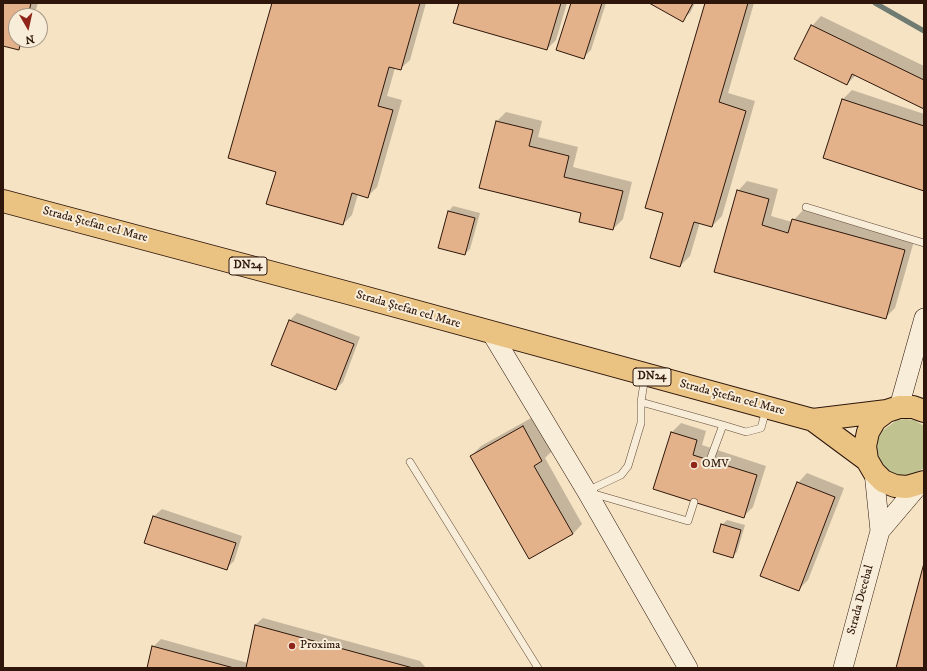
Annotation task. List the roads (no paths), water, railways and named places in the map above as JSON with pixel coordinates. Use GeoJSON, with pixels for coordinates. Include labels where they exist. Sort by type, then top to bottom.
{"type":"FeatureCollection","features":[{"type":"Feature","properties":{"kind":"main road","name":"Strada Ștefan cel Mare"},"geometry":{"type":"LineString","coordinates":[[3,201],[352,294],[492,334],[813,420],[914,407],[924,412]]}},
{"type":"Feature","properties":{"kind":"main road"},"geometry":{"type":"LineString","coordinates":[[871,466],[865,446],[868,432],[875,420],[893,409]]}},
{"type":"Feature","properties":{"kind":"main road","name":"Strada Ștefan cel Mare"},"geometry":{"type":"LineString","coordinates":[[813,420],[871,466],[883,481],[895,486],[907,487],[922,483]]}},
{"type":"Feature","properties":{"kind":"street"},"geometry":{"type":"LineString","coordinates":[[893,409],[924,318]]}},
{"type":"Feature","properties":{"kind":"street"},"geometry":{"type":"LineString","coordinates":[[492,334],[587,492],[688,668]]}},
{"type":"Feature","properties":{"kind":"street","name":"Strada Decebal"},"geometry":{"type":"LineString","coordinates":[[843,668],[880,531],[871,466]]}},
{"type":"Feature","properties":{"kind":"street","name":"Strada Decebal"},"geometry":{"type":"LineString","coordinates":[[880,531],[922,483]]}},
{"type":"Feature","properties":{"kind":"lane"},"geometry":{"type":"LineString","coordinates":[[806,207],[924,243]]}},
{"type":"Feature","properties":{"kind":"lane"},"geometry":{"type":"LineString","coordinates":[[587,492],[621,475],[628,466],[641,423],[641,402],[645,375]]}},
{"type":"Feature","properties":{"kind":"lane"},"geometry":{"type":"LineString","coordinates":[[641,402],[746,432],[761,428],[767,408]]}},
{"type":"Feature","properties":{"kind":"lane"},"geometry":{"type":"LineString","coordinates":[[710,460],[722,425]]}},
{"type":"Feature","properties":{"kind":"lane"},"geometry":{"type":"LineString","coordinates":[[410,462],[538,668]]}},
{"type":"Feature","properties":{"kind":"lane"},"geometry":{"type":"LineString","coordinates":[[587,492],[688,521],[694,502]]}},
{"type":"Feature","properties":{"kind":"waterway"},"geometry":{"type":"LineString","coordinates":[[875,3],[924,31]]}},
{"type":"Feature","properties":{"kind":"place","name":"OMV"},"geometry":{"type":"Point","coordinates":[694,465]}},
{"type":"Feature","properties":{"kind":"place","name":"Proxima"},"geometry":{"type":"Point","coordinates":[292,646]}}]}
